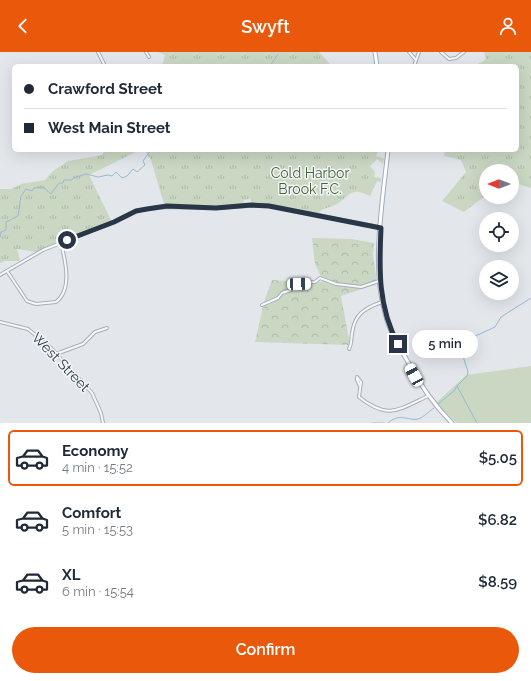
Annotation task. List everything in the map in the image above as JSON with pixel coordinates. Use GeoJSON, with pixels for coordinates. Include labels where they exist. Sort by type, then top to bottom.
{"type":"FeatureCollection","features":[{"type":"Feature","properties":{"kind":"main road"},"geometry":{"type":"LineString","coordinates":[[375,52],[377,64]]}},
{"type":"Feature","properties":{"kind":"main road"},"geometry":{"type":"LineString","coordinates":[[388,152],[382,192],[379,281],[382,302],[392,332],[418,381],[428,396],[452,423]]}},
{"type":"Feature","properties":{"kind":"street"},"geometry":{"type":"LineString","coordinates":[[98,52],[104,64]]}},
{"type":"Feature","properties":{"kind":"street"},"geometry":{"type":"LineString","coordinates":[[146,52],[149,57]]}},
{"type":"Feature","properties":{"kind":"street"},"geometry":{"type":"LineString","coordinates":[[409,52],[416,60]]}},
{"type":"Feature","properties":{"kind":"street"},"geometry":{"type":"LineString","coordinates":[[415,64],[419,52]]}},
{"type":"Feature","properties":{"kind":"street"},"geometry":{"type":"LineString","coordinates":[[441,52],[446,58],[452,59],[464,52]]}},
{"type":"Feature","properties":{"kind":"street"},"geometry":{"type":"LineString","coordinates":[[0,275],[40,251],[114,222],[136,211],[164,206],[216,208],[251,205],[269,206],[381,228]]}},
{"type":"Feature","properties":{"kind":"street"},"geometry":{"type":"LineString","coordinates":[[7,271],[27,302],[36,304],[56,302],[61,297],[68,273],[61,243]]}},
{"type":"Feature","properties":{"kind":"street"},"geometry":{"type":"LineString","coordinates":[[262,304],[278,298],[282,293],[291,290],[299,284],[315,282],[320,278],[336,284],[361,287],[379,281]]}},
{"type":"Feature","properties":{"kind":"street"},"geometry":{"type":"LineString","coordinates":[[349,349],[358,314],[365,309],[382,302]]}},
{"type":"Feature","properties":{"kind":"street","name":"West Street"},"geometry":{"type":"LineString","coordinates":[[0,322],[32,331],[56,354],[90,390],[96,400],[103,423]]}},
{"type":"Feature","properties":{"kind":"street"},"geometry":{"type":"LineString","coordinates":[[56,354],[83,344],[95,332],[107,328]]}},
{"type":"Feature","properties":{"kind":"street"},"geometry":{"type":"LineString","coordinates":[[360,386],[359,397],[373,407],[392,412],[428,396]]}},
{"type":"Feature","properties":{"kind":"green space"},"geometry":{"type":"Polygon","coordinates":[[[158,52],[319,52],[330,64],[163,64],[165,55],[158,52]]]}},
{"type":"Feature","properties":{"kind":"green space"},"geometry":{"type":"Polygon","coordinates":[[[484,52],[531,52],[531,188],[519,184],[519,164],[479,164],[479,200],[464,212],[442,201],[466,172],[461,160],[444,156],[445,152],[519,152],[519,64],[478,64],[486,59],[484,52]]]}},
{"type":"Feature","properties":{"kind":"green space"},"geometry":{"type":"Polygon","coordinates":[[[104,152],[136,152],[89,175],[112,222],[36,252],[17,249],[20,261],[5,261],[0,263],[0,189],[11,189],[21,184],[45,180],[53,171],[68,161],[102,155],[104,152]]]}},
{"type":"Feature","properties":{"kind":"green space","name":"Cold Harbor Brook F.C."},"geometry":{"type":"Polygon","coordinates":[[[145,152],[378,152],[376,156],[384,158],[383,164],[377,159],[370,166],[375,172],[374,177],[381,178],[381,182],[377,181],[370,196],[359,192],[352,193],[337,204],[320,211],[319,214],[267,204],[251,204],[251,199],[244,200],[243,205],[215,207],[164,204],[151,160],[145,152]]]}},
{"type":"Feature","properties":{"kind":"green space"},"geometry":{"type":"Polygon","coordinates":[[[312,238],[352,239],[374,243],[373,254],[377,284],[341,296],[350,345],[255,342],[264,302],[272,280],[317,283],[323,281],[315,264],[312,238]]]}},
{"type":"Feature","properties":{"kind":"green space"},"geometry":{"type":"Polygon","coordinates":[[[531,366],[531,423],[457,423],[436,403],[466,375],[531,366]]]}},
{"type":"Feature","properties":{"kind":"waterway"},"geometry":{"type":"LineString","coordinates":[[271,64],[278,54]]}},
{"type":"Feature","properties":{"kind":"waterway"},"geometry":{"type":"LineString","coordinates":[[0,237],[1,232],[6,230],[6,222],[18,216],[21,196],[26,189],[32,191],[34,188],[43,187],[51,194],[59,183],[63,183],[64,180],[72,180],[73,178],[86,174],[98,177],[108,175],[112,176],[116,172],[122,178],[127,176],[133,169],[137,172],[145,165],[143,161],[150,152]]}},
{"type":"Feature","properties":{"kind":"waterway"},"geometry":{"type":"LineString","coordinates":[[477,423],[457,386],[467,376],[468,372],[462,353],[463,338],[473,337],[495,327],[501,317],[531,298]]}},
{"type":"Feature","properties":{"kind":"waterway"},"geometry":{"type":"LineString","coordinates":[[438,404],[454,391],[457,386]]}},
{"type":"Feature","properties":{"kind":"waterway"},"geometry":{"type":"LineString","coordinates":[[388,423],[400,417],[418,419],[434,408]]}},
{"type":"Feature","properties":{"kind":"waterway"},"geometry":{"type":"LineString","coordinates":[[372,423],[384,423]]}},
{"type":"Feature","properties":{"kind":"route"},"geometry":{"type":"LineString","coordinates":[[67,240],[86,234],[136,211],[164,206],[202,208],[251,205],[269,206],[381,228],[379,281],[382,305],[398,344]]}}]}
